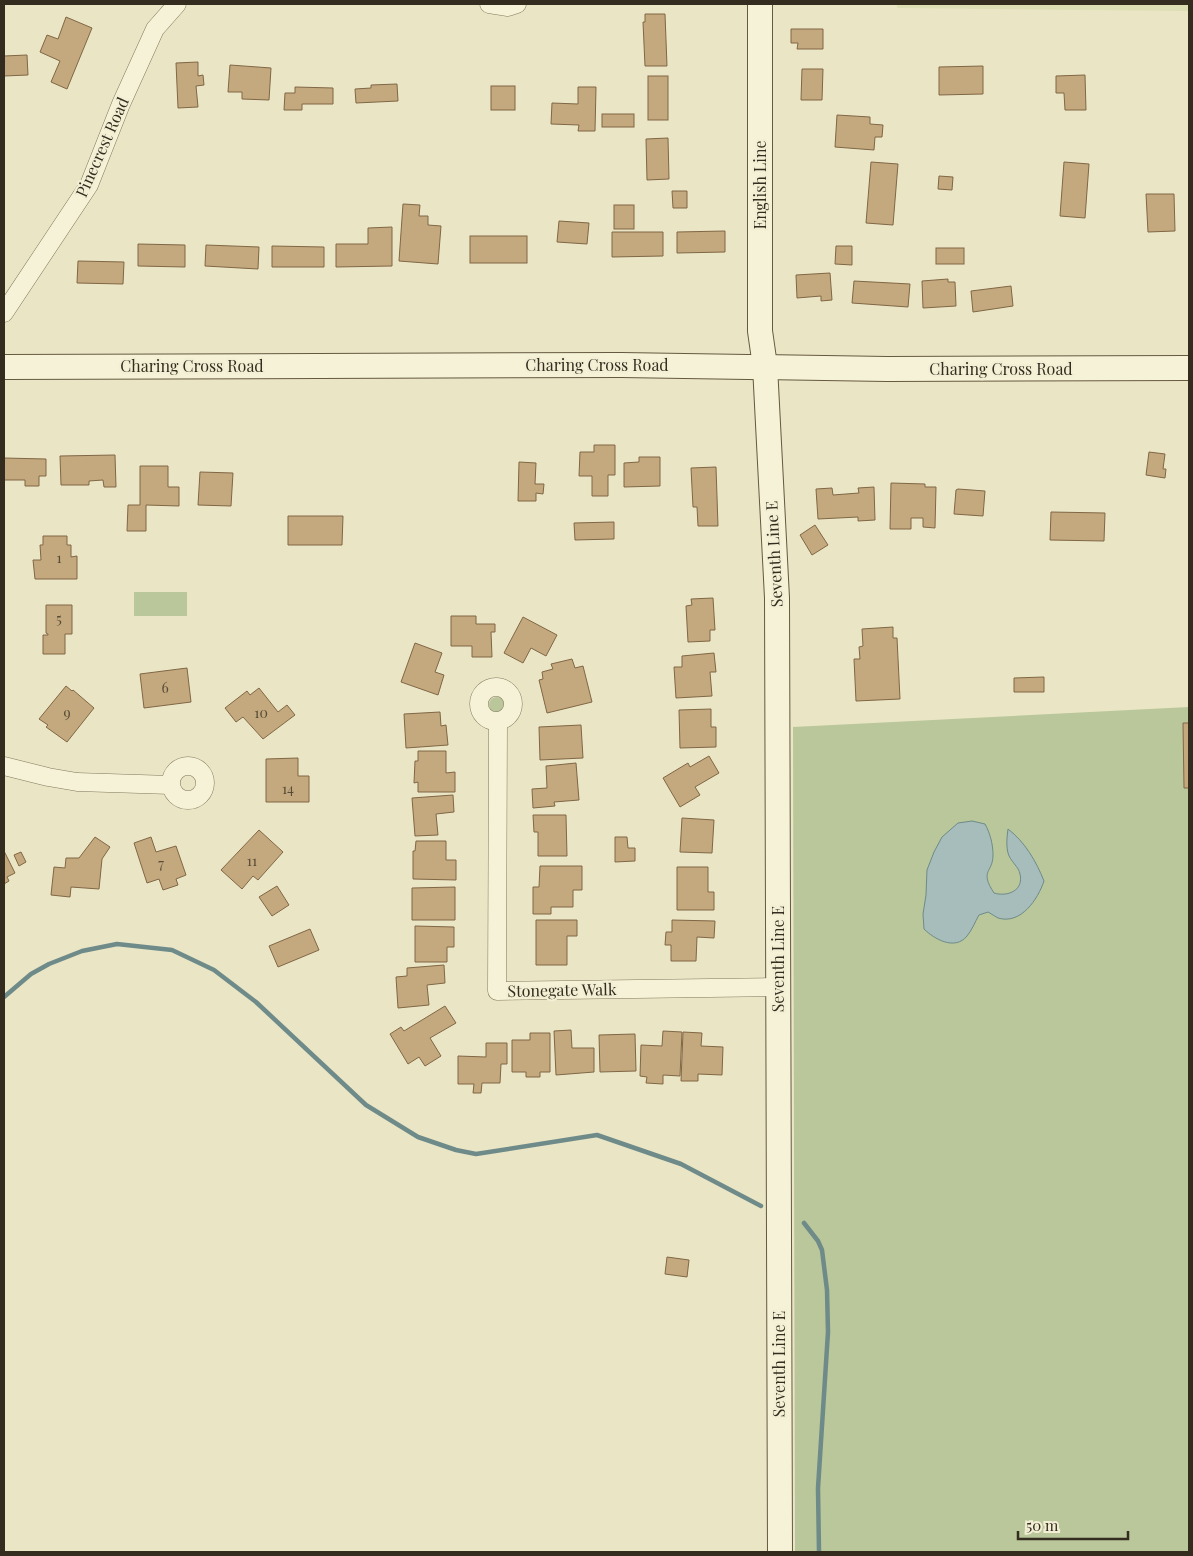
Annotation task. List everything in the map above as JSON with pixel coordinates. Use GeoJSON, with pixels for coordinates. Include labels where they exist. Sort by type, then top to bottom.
{"type":"FeatureCollection","features":[{"type":"Feature","properties":{"kind":"street","name":"Pinecrest Road"},"geometry":{"type":"LineString","coordinates":[[4,313],[89,185],[121,104],[155,29],[177,4]]}},
{"type":"Feature","properties":{"kind":"street"},"geometry":{"type":"LineString","coordinates":[[489,4],[508,7],[517,4]]}},
{"type":"Feature","properties":{"kind":"street","name":"English Line"},"geometry":{"type":"LineString","coordinates":[[760,4],[760,331],[765,366]]}},
{"type":"Feature","properties":{"kind":"street","name":"Charing Cross Road"},"geometry":{"type":"LineString","coordinates":[[4,367],[612,364],[887,369],[1189,368]]}},
{"type":"Feature","properties":{"kind":"street","name":"Seventh Line E"},"geometry":{"type":"LineString","coordinates":[[765,366],[777,598],[780,1552]]}},
{"type":"Feature","properties":{"kind":"street","name":"Stonegate Walk"},"geometry":{"type":"LineString","coordinates":[[498,721],[497,991],[778,987]]}},
{"type":"Feature","properties":{"kind":"street"},"geometry":{"type":"LineString","coordinates":[[4,766],[77,782],[171,785]]}},
{"type":"Feature","properties":{"kind":"green space"},"geometry":{"type":"Polygon","coordinates":[[[897,4],[1189,4],[1189,11],[897,8],[897,4]]]}},
{"type":"Feature","properties":{"kind":"green space"},"geometry":{"type":"Polygon","coordinates":[[[134,592],[187,592],[187,616],[134,616],[134,592]]]}},
{"type":"Feature","properties":{"kind":"green space"},"geometry":{"type":"Polygon","coordinates":[[[494,697],[500,697],[505,702],[503,711],[494,713],[489,708],[489,702],[494,697]]]}},
{"type":"Feature","properties":{"kind":"green space"},"geometry":{"type":"Polygon","coordinates":[[[1189,707],[1189,1552],[795,1552],[793,727],[1189,707]]]}},
{"type":"Feature","properties":{"kind":"water"},"geometry":{"type":"Polygon","coordinates":[[[972,821],[985,824],[990,835],[993,855],[987,876],[994,893],[1009,893],[1017,889],[1021,880],[1019,871],[1008,853],[1008,829],[1029,852],[1044,881],[1038,895],[1021,914],[1014,918],[1006,919],[998,918],[988,912],[979,915],[969,934],[962,940],[957,943],[945,942],[924,929],[923,914],[927,870],[942,837],[958,823],[972,821]]]}},
{"type":"Feature","properties":{"kind":"building"},"geometry":{"type":"Polygon","coordinates":[[[645,14],[665,14],[667,66],[645,66],[643,22],[645,22],[645,14]]]}},
{"type":"Feature","properties":{"kind":"building"},"geometry":{"type":"Polygon","coordinates":[[[66,17],[92,28],[67,89],[51,82],[60,61],[40,52],[47,35],[58,39],[66,17]]]}},
{"type":"Feature","properties":{"kind":"building"},"geometry":{"type":"Polygon","coordinates":[[[791,29],[823,29],[823,49],[797,49],[798,43],[791,43],[791,29]]]}},
{"type":"Feature","properties":{"kind":"building"},"geometry":{"type":"Polygon","coordinates":[[[27,55],[28,75],[4,76],[4,56],[27,55]]]}},
{"type":"Feature","properties":{"kind":"building"},"geometry":{"type":"Polygon","coordinates":[[[198,62],[198,76],[203,75],[204,85],[196,86],[198,107],[178,108],[176,63],[198,62]]]}},
{"type":"Feature","properties":{"kind":"building"},"geometry":{"type":"Polygon","coordinates":[[[230,65],[271,68],[269,100],[242,99],[242,92],[228,92],[230,65]]]}},
{"type":"Feature","properties":{"kind":"building"},"geometry":{"type":"Polygon","coordinates":[[[983,66],[983,94],[939,95],[939,67],[983,66]]]}},
{"type":"Feature","properties":{"kind":"building"},"geometry":{"type":"Polygon","coordinates":[[[802,69],[823,69],[822,100],[801,100],[802,69]]]}},
{"type":"Feature","properties":{"kind":"building"},"geometry":{"type":"Polygon","coordinates":[[[1085,75],[1086,110],[1065,110],[1064,93],[1056,93],[1056,76],[1085,75]]]}},
{"type":"Feature","properties":{"kind":"building"},"geometry":{"type":"Polygon","coordinates":[[[648,76],[668,76],[668,120],[648,120],[648,76]]]}},
{"type":"Feature","properties":{"kind":"building"},"geometry":{"type":"Polygon","coordinates":[[[397,84],[398,101],[356,103],[355,89],[371,88],[371,85],[397,84]]]}},
{"type":"Feature","properties":{"kind":"building"},"geometry":{"type":"Polygon","coordinates":[[[491,86],[515,86],[515,110],[491,110],[491,86]]]}},
{"type":"Feature","properties":{"kind":"building"},"geometry":{"type":"Polygon","coordinates":[[[295,87],[333,88],[333,104],[302,104],[302,110],[284,110],[285,93],[295,93],[295,87]]]}},
{"type":"Feature","properties":{"kind":"building"},"geometry":{"type":"Polygon","coordinates":[[[578,87],[596,87],[595,131],[578,131],[579,125],[551,124],[552,103],[578,104],[578,87]]]}},
{"type":"Feature","properties":{"kind":"building"},"geometry":{"type":"Polygon","coordinates":[[[602,114],[634,114],[634,127],[602,127],[602,114]]]}},
{"type":"Feature","properties":{"kind":"building"},"geometry":{"type":"Polygon","coordinates":[[[837,115],[870,117],[870,124],[883,125],[882,137],[875,137],[874,150],[835,147],[837,115]]]}},
{"type":"Feature","properties":{"kind":"building"},"geometry":{"type":"Polygon","coordinates":[[[668,138],[669,179],[647,180],[646,139],[668,138]]]}},
{"type":"Feature","properties":{"kind":"building"},"geometry":{"type":"Polygon","coordinates":[[[871,162],[898,164],[893,225],[866,223],[871,162]]]}},
{"type":"Feature","properties":{"kind":"building"},"geometry":{"type":"Polygon","coordinates":[[[1064,162],[1089,164],[1085,218],[1060,216],[1064,162]]]}},
{"type":"Feature","properties":{"kind":"building"},"geometry":{"type":"Polygon","coordinates":[[[939,176],[953,177],[952,190],[938,189],[939,176]]]}},
{"type":"Feature","properties":{"kind":"building"},"geometry":{"type":"Polygon","coordinates":[[[672,191],[687,191],[687,208],[673,208],[672,191]]]}},
{"type":"Feature","properties":{"kind":"building"},"geometry":{"type":"Polygon","coordinates":[[[1146,194],[1174,194],[1175,231],[1148,232],[1146,194]]]}},
{"type":"Feature","properties":{"kind":"building"},"geometry":{"type":"Polygon","coordinates":[[[403,204],[420,205],[419,216],[428,216],[428,225],[441,226],[438,264],[399,261],[403,204]]]}},
{"type":"Feature","properties":{"kind":"building"},"geometry":{"type":"Polygon","coordinates":[[[614,205],[634,205],[634,229],[614,229],[614,205]]]}},
{"type":"Feature","properties":{"kind":"building"},"geometry":{"type":"Polygon","coordinates":[[[559,221],[589,223],[587,244],[557,242],[559,221]]]}},
{"type":"Feature","properties":{"kind":"building"},"geometry":{"type":"Polygon","coordinates":[[[392,227],[392,266],[336,267],[336,244],[368,244],[368,228],[392,227]]]}},
{"type":"Feature","properties":{"kind":"building"},"geometry":{"type":"Polygon","coordinates":[[[725,231],[725,252],[677,253],[677,232],[725,231]]]}},
{"type":"Feature","properties":{"kind":"building"},"geometry":{"type":"Polygon","coordinates":[[[612,232],[663,232],[663,256],[612,257],[612,232]]]}},
{"type":"Feature","properties":{"kind":"building"},"geometry":{"type":"Polygon","coordinates":[[[470,236],[527,236],[527,263],[470,263],[470,236]]]}},
{"type":"Feature","properties":{"kind":"building"},"geometry":{"type":"Polygon","coordinates":[[[138,244],[185,245],[185,267],[138,266],[138,244]]]}},
{"type":"Feature","properties":{"kind":"building"},"geometry":{"type":"Polygon","coordinates":[[[206,245],[259,247],[258,269],[205,266],[206,245]]]}},
{"type":"Feature","properties":{"kind":"building"},"geometry":{"type":"Polygon","coordinates":[[[272,246],[324,247],[324,267],[272,267],[272,246]]]}},
{"type":"Feature","properties":{"kind":"building"},"geometry":{"type":"Polygon","coordinates":[[[836,246],[852,246],[852,265],[835,264],[836,246]]]}},
{"type":"Feature","properties":{"kind":"building"},"geometry":{"type":"Polygon","coordinates":[[[936,248],[964,248],[964,264],[936,264],[936,248]]]}},
{"type":"Feature","properties":{"kind":"building"},"geometry":{"type":"Polygon","coordinates":[[[78,261],[124,262],[123,284],[77,283],[78,261]]]}},
{"type":"Feature","properties":{"kind":"building"},"geometry":{"type":"Polygon","coordinates":[[[830,273],[832,300],[821,301],[821,296],[797,298],[796,275],[830,273]]]}},
{"type":"Feature","properties":{"kind":"building"},"geometry":{"type":"Polygon","coordinates":[[[948,279],[948,282],[955,282],[956,306],[923,308],[922,281],[948,279]]]}},
{"type":"Feature","properties":{"kind":"building"},"geometry":{"type":"Polygon","coordinates":[[[854,281],[910,284],[908,307],[852,303],[854,281]]]}},
{"type":"Feature","properties":{"kind":"building"},"geometry":{"type":"Polygon","coordinates":[[[1011,286],[1013,306],[973,312],[971,291],[1011,286]]]}},
{"type":"Feature","properties":{"kind":"building"},"geometry":{"type":"Polygon","coordinates":[[[594,445],[615,445],[615,475],[608,475],[608,496],[592,496],[592,476],[579,476],[580,452],[594,452],[594,445]]]}},
{"type":"Feature","properties":{"kind":"building"},"geometry":{"type":"Polygon","coordinates":[[[1149,452],[1165,454],[1163,469],[1166,469],[1165,478],[1146,475],[1149,452]]]}},
{"type":"Feature","properties":{"kind":"building"},"geometry":{"type":"Polygon","coordinates":[[[115,455],[116,487],[104,487],[103,480],[89,481],[89,485],[61,485],[60,456],[115,455]]]}},
{"type":"Feature","properties":{"kind":"building"},"geometry":{"type":"Polygon","coordinates":[[[639,457],[660,457],[660,486],[624,487],[624,463],[639,462],[639,457]]]}},
{"type":"Feature","properties":{"kind":"building"},"geometry":{"type":"Polygon","coordinates":[[[4,458],[46,459],[46,476],[39,476],[39,486],[25,486],[25,480],[4,480],[4,458]]]}},
{"type":"Feature","properties":{"kind":"building"},"geometry":{"type":"Polygon","coordinates":[[[519,462],[536,463],[535,484],[544,484],[543,494],[536,493],[536,501],[518,501],[519,462]]]}},
{"type":"Feature","properties":{"kind":"building"},"geometry":{"type":"Polygon","coordinates":[[[140,466],[168,466],[168,487],[179,487],[179,506],[146,505],[146,531],[127,531],[128,505],[140,505],[140,466]]]}},
{"type":"Feature","properties":{"kind":"building"},"geometry":{"type":"Polygon","coordinates":[[[716,467],[718,526],[698,526],[697,507],[693,507],[691,468],[716,467]]]}},
{"type":"Feature","properties":{"kind":"building"},"geometry":{"type":"Polygon","coordinates":[[[200,472],[233,473],[231,506],[198,505],[200,472]]]}},
{"type":"Feature","properties":{"kind":"building"},"geometry":{"type":"Polygon","coordinates":[[[891,483],[925,484],[925,487],[936,487],[935,528],[923,527],[923,518],[911,518],[911,529],[890,529],[891,483]]]}},
{"type":"Feature","properties":{"kind":"building"},"geometry":{"type":"Polygon","coordinates":[[[874,487],[875,520],[858,521],[858,517],[818,519],[816,489],[832,488],[833,495],[859,493],[858,488],[874,487]]]}},
{"type":"Feature","properties":{"kind":"building"},"geometry":{"type":"Polygon","coordinates":[[[956,490],[985,491],[983,516],[954,514],[956,490]]]}},
{"type":"Feature","properties":{"kind":"building"},"geometry":{"type":"Polygon","coordinates":[[[1051,512],[1105,513],[1104,541],[1050,540],[1051,512]]]}},
{"type":"Feature","properties":{"kind":"building"},"geometry":{"type":"Polygon","coordinates":[[[288,516],[343,516],[342,545],[288,545],[288,516]]]}},
{"type":"Feature","properties":{"kind":"building"},"geometry":{"type":"Polygon","coordinates":[[[614,522],[614,539],[575,540],[574,523],[614,522]]]}},
{"type":"Feature","properties":{"kind":"building"},"geometry":{"type":"Polygon","coordinates":[[[815,525],[828,545],[812,555],[800,535],[815,525]]]}},
{"type":"Feature","properties":{"kind":"building"},"geometry":{"type":"Polygon","coordinates":[[[43,536],[67,536],[67,545],[71,545],[71,557],[77,556],[77,579],[35,579],[33,560],[41,560],[40,545],[43,545],[43,536]]]}},
{"type":"Feature","properties":{"kind":"building"},"geometry":{"type":"Polygon","coordinates":[[[713,598],[715,630],[710,630],[710,641],[688,642],[686,606],[692,605],[691,599],[713,598]]]}},
{"type":"Feature","properties":{"kind":"building"},"geometry":{"type":"Polygon","coordinates":[[[46,605],[72,605],[72,634],[65,634],[65,654],[43,654],[43,635],[48,635],[46,633],[46,605]]]}},
{"type":"Feature","properties":{"kind":"building"},"geometry":{"type":"Polygon","coordinates":[[[451,616],[476,616],[476,624],[495,624],[495,632],[491,632],[492,657],[472,657],[472,646],[451,646],[451,616]]]}},
{"type":"Feature","properties":{"kind":"building"},"geometry":{"type":"Polygon","coordinates":[[[523,617],[557,635],[546,656],[531,648],[523,663],[504,653],[523,617]]]}},
{"type":"Feature","properties":{"kind":"building"},"geometry":{"type":"Polygon","coordinates":[[[893,627],[893,638],[897,638],[900,699],[856,701],[854,659],[860,659],[859,647],[863,646],[862,629],[893,627]]]}},
{"type":"Feature","properties":{"kind":"building"},"geometry":{"type":"Polygon","coordinates":[[[415,643],[442,653],[435,672],[444,675],[438,695],[401,682],[415,643]]]}},
{"type":"Feature","properties":{"kind":"building"},"geometry":{"type":"Polygon","coordinates":[[[714,653],[716,672],[710,672],[712,696],[676,698],[674,667],[682,667],[682,656],[714,653]]]}},
{"type":"Feature","properties":{"kind":"building"},"geometry":{"type":"Polygon","coordinates":[[[572,659],[575,668],[583,666],[592,702],[547,713],[539,680],[543,679],[542,672],[553,669],[551,664],[572,659]]]}},
{"type":"Feature","properties":{"kind":"building"},"geometry":{"type":"Polygon","coordinates":[[[187,668],[191,702],[144,708],[140,674],[187,668]]]}},
{"type":"Feature","properties":{"kind":"building"},"geometry":{"type":"Polygon","coordinates":[[[1044,677],[1044,692],[1014,692],[1014,678],[1044,677]]]}},
{"type":"Feature","properties":{"kind":"building"},"geometry":{"type":"Polygon","coordinates":[[[66,686],[94,708],[67,742],[46,727],[48,725],[39,719],[66,686]]]}},
{"type":"Feature","properties":{"kind":"building"},"geometry":{"type":"Polygon","coordinates":[[[259,688],[278,712],[287,705],[295,715],[263,739],[243,717],[236,722],[225,708],[247,691],[250,695],[259,688]]]}},
{"type":"Feature","properties":{"kind":"building"},"geometry":{"type":"Polygon","coordinates":[[[711,709],[711,727],[716,727],[716,747],[680,748],[679,710],[711,709]]]}},
{"type":"Feature","properties":{"kind":"building"},"geometry":{"type":"Polygon","coordinates":[[[440,712],[441,726],[446,725],[448,745],[406,748],[404,714],[440,712]]]}},
{"type":"Feature","properties":{"kind":"building"},"geometry":{"type":"Polygon","coordinates":[[[1183,723],[1189,723],[1189,788],[1184,788],[1183,723]]]}},
{"type":"Feature","properties":{"kind":"building"},"geometry":{"type":"Polygon","coordinates":[[[581,725],[583,758],[540,760],[539,727],[581,725]]]}},
{"type":"Feature","properties":{"kind":"building"},"geometry":{"type":"Polygon","coordinates":[[[418,751],[446,751],[446,773],[455,772],[455,792],[418,792],[418,782],[414,783],[415,761],[418,761],[418,751]]]}},
{"type":"Feature","properties":{"kind":"building"},"geometry":{"type":"Polygon","coordinates":[[[709,756],[719,773],[695,787],[700,795],[680,807],[663,778],[688,763],[690,767],[709,756]]]}},
{"type":"Feature","properties":{"kind":"building"},"geometry":{"type":"Polygon","coordinates":[[[298,758],[298,776],[309,776],[309,802],[266,802],[266,759],[298,758]]]}},
{"type":"Feature","properties":{"kind":"building"},"geometry":{"type":"Polygon","coordinates":[[[576,763],[579,800],[554,802],[555,806],[533,808],[532,789],[547,788],[546,766],[576,763]]]}},
{"type":"Feature","properties":{"kind":"building"},"geometry":{"type":"Polygon","coordinates":[[[453,795],[454,812],[436,814],[438,835],[415,836],[412,798],[453,795]]]}},
{"type":"Feature","properties":{"kind":"building"},"geometry":{"type":"Polygon","coordinates":[[[533,815],[566,815],[567,856],[538,856],[538,832],[534,832],[533,815]]]}},
{"type":"Feature","properties":{"kind":"building"},"geometry":{"type":"Polygon","coordinates":[[[682,818],[714,820],[712,853],[680,852],[682,818]]]}},
{"type":"Feature","properties":{"kind":"building"},"geometry":{"type":"Polygon","coordinates":[[[259,830],[283,852],[258,880],[253,876],[242,889],[221,870],[259,830]]]}},
{"type":"Feature","properties":{"kind":"building"},"geometry":{"type":"Polygon","coordinates":[[[95,837],[110,847],[102,859],[99,889],[71,887],[70,897],[51,895],[54,867],[65,868],[66,858],[79,858],[95,837]]]}},
{"type":"Feature","properties":{"kind":"building"},"geometry":{"type":"Polygon","coordinates":[[[151,837],[156,852],[176,846],[186,875],[176,879],[178,885],[163,890],[159,879],[147,883],[134,843],[151,837]]]}},
{"type":"Feature","properties":{"kind":"building"},"geometry":{"type":"Polygon","coordinates":[[[615,837],[627,837],[628,848],[635,848],[635,861],[615,862],[615,837]]]}},
{"type":"Feature","properties":{"kind":"building"},"geometry":{"type":"Polygon","coordinates":[[[416,841],[446,841],[446,860],[456,860],[456,880],[413,879],[413,851],[415,851],[416,841]]]}},
{"type":"Feature","properties":{"kind":"building"},"geometry":{"type":"Polygon","coordinates":[[[4,851],[15,873],[7,877],[9,881],[4,884],[4,851]]]}},
{"type":"Feature","properties":{"kind":"building"},"geometry":{"type":"Polygon","coordinates":[[[21,852],[26,862],[19,866],[14,855],[21,852]]]}},
{"type":"Feature","properties":{"kind":"building"},"geometry":{"type":"Polygon","coordinates":[[[540,866],[582,866],[582,890],[573,890],[573,907],[551,907],[551,914],[533,914],[533,887],[539,887],[540,866]]]}},
{"type":"Feature","properties":{"kind":"building"},"geometry":{"type":"Polygon","coordinates":[[[677,867],[708,867],[708,892],[714,892],[714,910],[677,910],[677,867]]]}},
{"type":"Feature","properties":{"kind":"building"},"geometry":{"type":"Polygon","coordinates":[[[277,886],[289,905],[272,916],[259,897],[277,886]]]}},
{"type":"Feature","properties":{"kind":"building"},"geometry":{"type":"Polygon","coordinates":[[[455,887],[455,920],[412,920],[412,888],[455,887]]]}},
{"type":"Feature","properties":{"kind":"building"},"geometry":{"type":"Polygon","coordinates":[[[536,920],[577,920],[577,936],[567,936],[567,965],[536,965],[536,920]]]}},
{"type":"Feature","properties":{"kind":"building"},"geometry":{"type":"Polygon","coordinates":[[[672,920],[715,921],[714,938],[697,937],[696,961],[671,961],[671,945],[665,945],[666,932],[672,932],[672,920]]]}},
{"type":"Feature","properties":{"kind":"building"},"geometry":{"type":"Polygon","coordinates":[[[415,926],[454,927],[454,947],[447,947],[447,962],[415,962],[415,926]]]}},
{"type":"Feature","properties":{"kind":"building"},"geometry":{"type":"Polygon","coordinates":[[[310,929],[319,950],[278,967],[269,946],[310,929]]]}},
{"type":"Feature","properties":{"kind":"building"},"geometry":{"type":"Polygon","coordinates":[[[444,965],[445,983],[427,985],[429,1005],[398,1008],[396,977],[407,976],[407,968],[444,965]]]}},
{"type":"Feature","properties":{"kind":"building"},"geometry":{"type":"Polygon","coordinates":[[[445,1006],[456,1023],[430,1038],[441,1056],[425,1066],[419,1057],[408,1064],[390,1034],[401,1027],[404,1031],[445,1006]]]}},
{"type":"Feature","properties":{"kind":"building"},"geometry":{"type":"Polygon","coordinates":[[[571,1030],[572,1048],[594,1048],[594,1072],[556,1075],[554,1031],[571,1030]]]}},
{"type":"Feature","properties":{"kind":"building"},"geometry":{"type":"Polygon","coordinates":[[[663,1031],[682,1032],[680,1076],[663,1075],[663,1084],[646,1083],[647,1077],[640,1076],[641,1045],[662,1046],[663,1031]]]}},
{"type":"Feature","properties":{"kind":"building"},"geometry":{"type":"Polygon","coordinates":[[[683,1032],[702,1033],[701,1046],[723,1047],[722,1075],[698,1074],[698,1081],[681,1081],[683,1032]]]}},
{"type":"Feature","properties":{"kind":"building"},"geometry":{"type":"Polygon","coordinates":[[[530,1033],[550,1033],[550,1072],[540,1072],[540,1077],[526,1077],[526,1072],[512,1072],[512,1040],[530,1040],[530,1033]]]}},
{"type":"Feature","properties":{"kind":"building"},"geometry":{"type":"Polygon","coordinates":[[[635,1034],[636,1071],[600,1072],[599,1035],[635,1034]]]}},
{"type":"Feature","properties":{"kind":"building"},"geometry":{"type":"Polygon","coordinates":[[[486,1043],[507,1043],[507,1064],[501,1064],[500,1083],[482,1083],[481,1093],[473,1093],[474,1084],[458,1084],[458,1056],[486,1057],[486,1043]]]}},
{"type":"Feature","properties":{"kind":"building"},"geometry":{"type":"Polygon","coordinates":[[[667,1257],[689,1260],[687,1277],[665,1274],[667,1257]]]}},
{"type":"Feature","properties":{"kind":"waterway"},"geometry":{"type":"LineString","coordinates":[[4,997],[31,974],[49,964],[82,951],[117,944],[172,950],[214,970],[256,1002],[366,1105],[418,1137],[456,1150],[476,1154],[597,1135],[681,1164],[761,1206]]}},
{"type":"Feature","properties":{"kind":"waterway"},"geometry":{"type":"LineString","coordinates":[[804,1223],[818,1241],[822,1250],[827,1290],[828,1332],[818,1488],[819,1552]]}}]}
